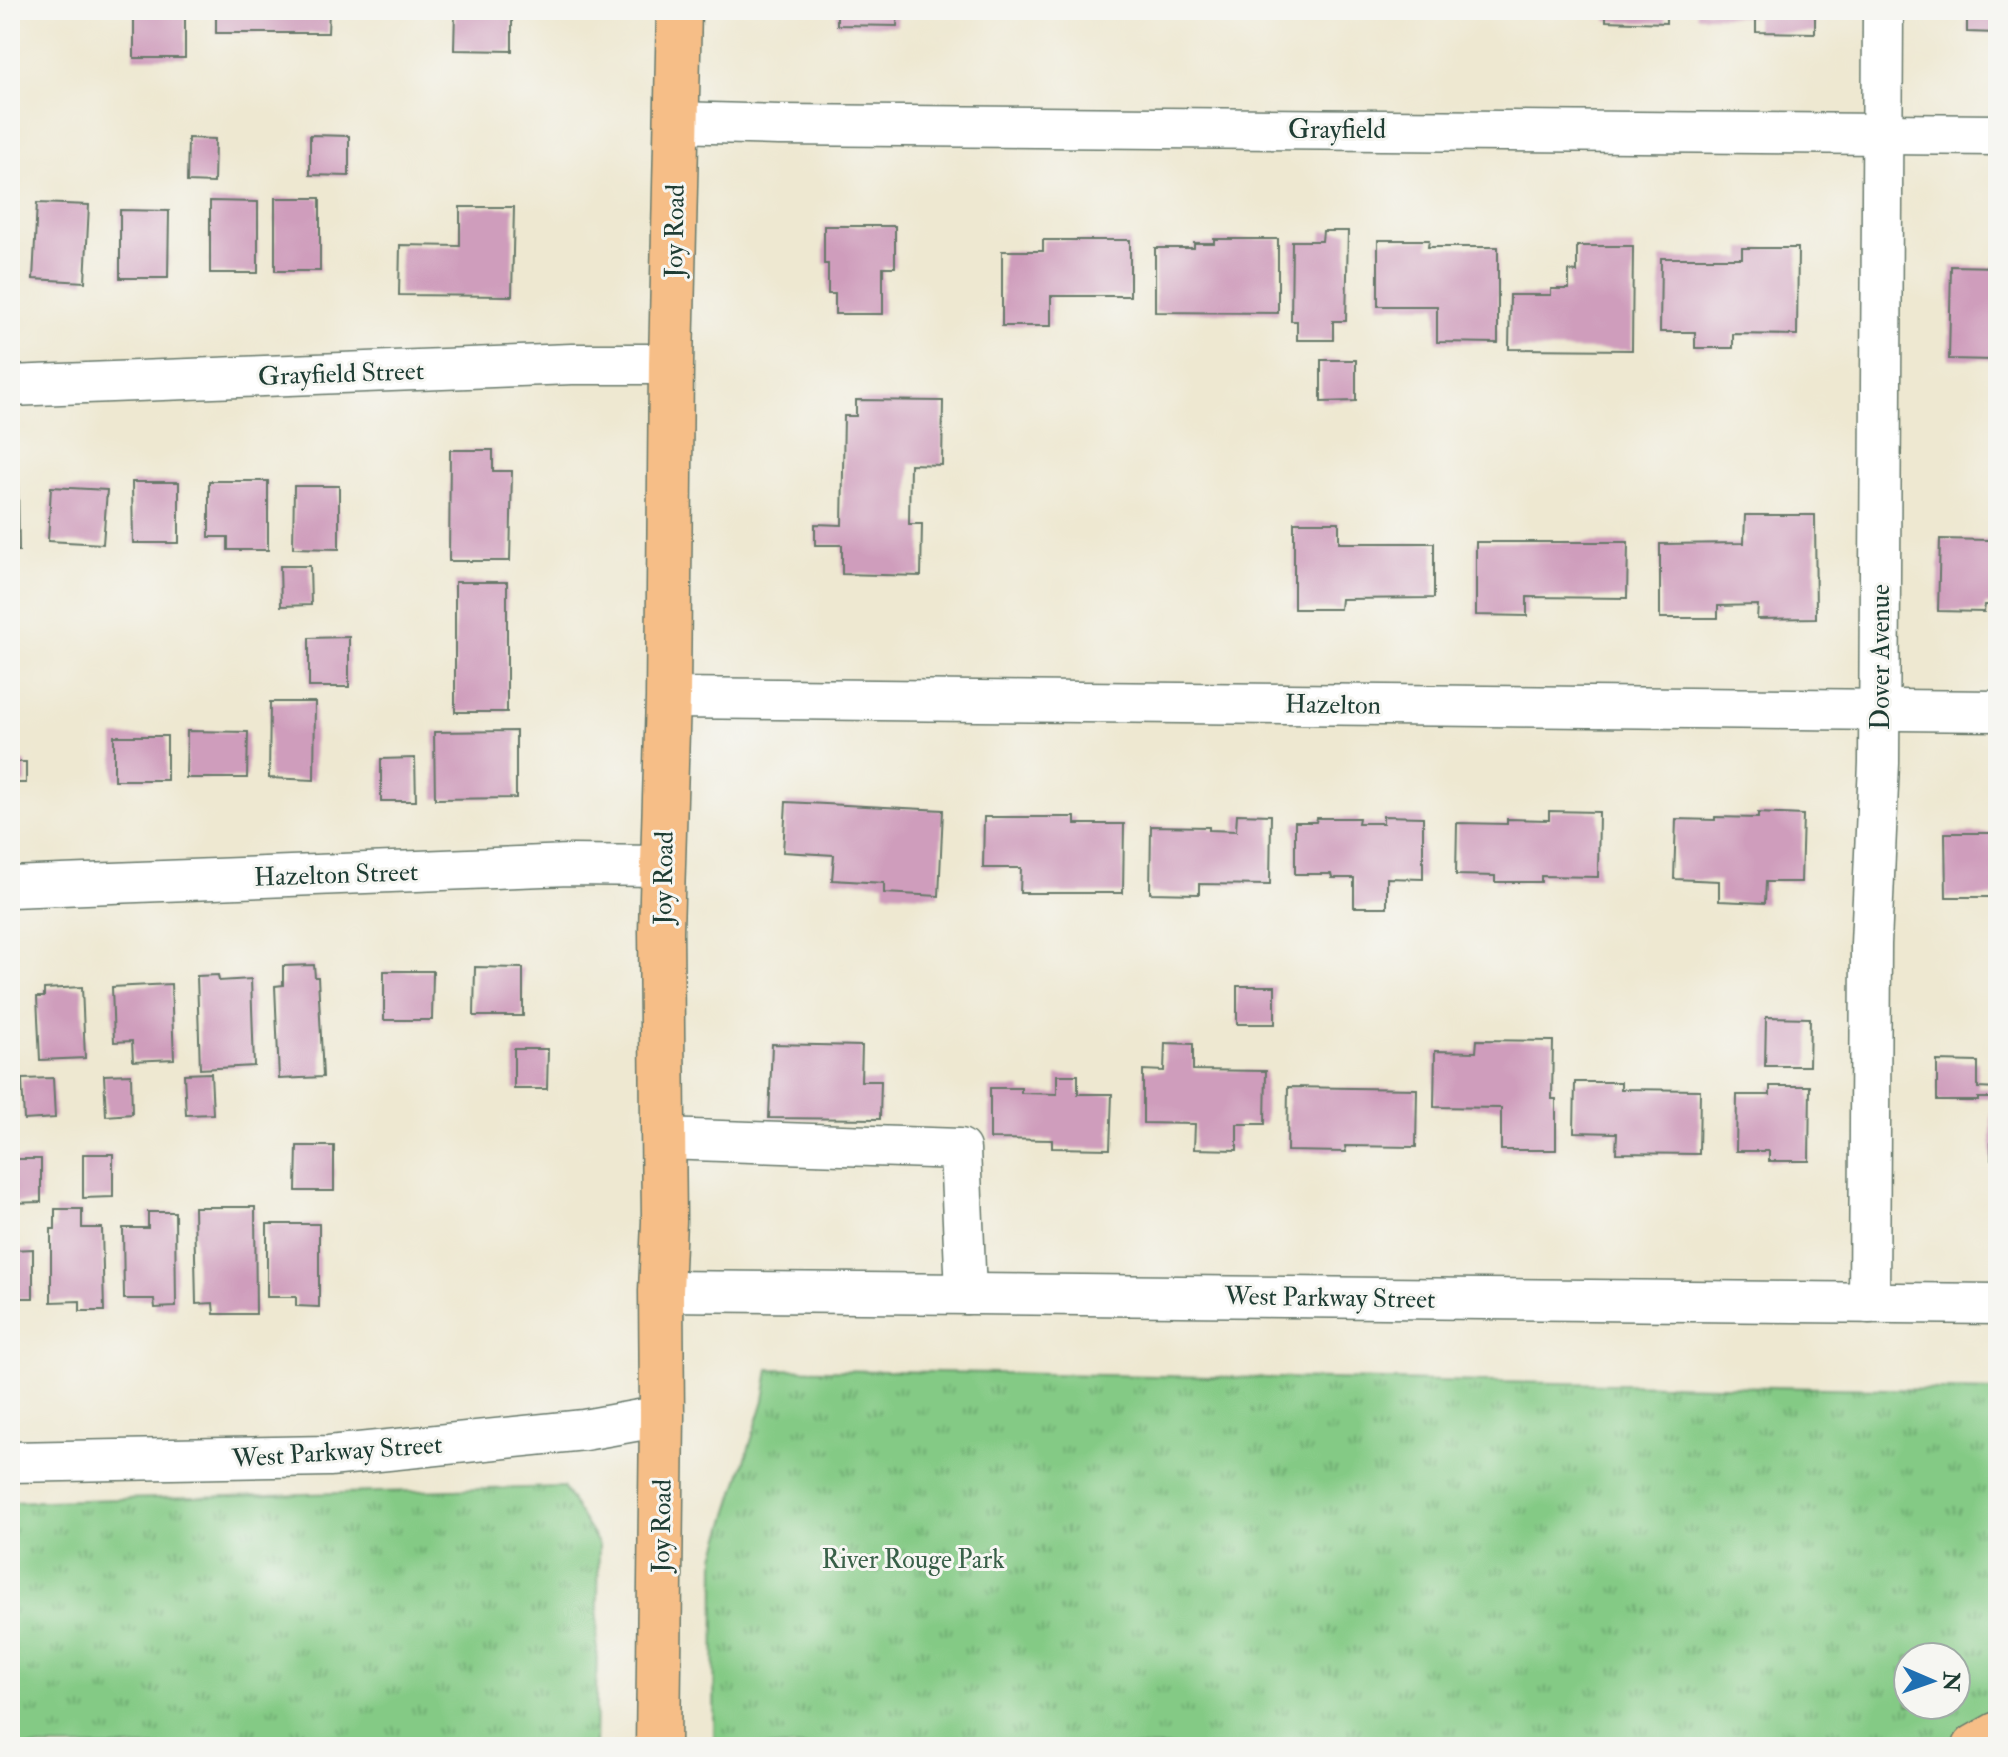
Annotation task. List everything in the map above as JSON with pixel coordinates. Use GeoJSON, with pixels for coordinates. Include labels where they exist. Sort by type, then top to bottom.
{"type":"FeatureCollection","features":[{"type":"Feature","properties":{"kind":"main road","name":"Joy Road"},"geometry":{"type":"LineString","coordinates":[[658,1747],[664,1221],[661,931],[668,698],[679,10]]}},
{"type":"Feature","properties":{"kind":"main road"},"geometry":{"type":"LineString","coordinates":[[1975,1747],[1998,1734]]}},
{"type":"Feature","properties":{"kind":"street","name":"Dover Avenue"},"geometry":{"type":"LineString","coordinates":[[1869,1303],[1871,944],[1880,710],[1883,10]]}},
{"type":"Feature","properties":{"kind":"street","name":"Grayfield"},"geometry":{"type":"LineString","coordinates":[[676,122],[1998,135]]}},
{"type":"Feature","properties":{"kind":"street","name":"Grayfield Street"},"geometry":{"type":"LineString","coordinates":[[10,386],[572,364],[671,364]]}},
{"type":"Feature","properties":{"kind":"street","name":"Hazelton"},"geometry":{"type":"LineString","coordinates":[[668,698],[1998,711]]}},
{"type":"Feature","properties":{"kind":"street","name":"Hazelton Street"},"geometry":{"type":"LineString","coordinates":[[10,887],[569,865],[663,866]]}},
{"type":"Feature","properties":{"kind":"street"},"geometry":{"type":"LineString","coordinates":[[663,1139],[960,1149],[966,1294]]}},
{"type":"Feature","properties":{"kind":"street","name":"West Parkway Street"},"geometry":{"type":"LineString","coordinates":[[661,1291],[1998,1304]]}},
{"type":"Feature","properties":{"kind":"street","name":"West Parkway Street"},"geometry":{"type":"LineString","coordinates":[[10,1462],[329,1456],[584,1430],[662,1416]]}},
{"type":"Feature","properties":{"kind":"green space","name":"River Rouge Park"},"geometry":{"type":"Polygon","coordinates":[[[769,1369],[1998,1391],[1998,1747],[714,1747],[715,1556],[764,1400],[769,1369]]]}},
{"type":"Feature","properties":{"kind":"green space"},"geometry":{"type":"Polygon","coordinates":[[[563,1487],[599,1545],[595,1747],[10,1747],[10,1502],[563,1487]]]}},
{"type":"Feature","properties":{"kind":"building"},"geometry":{"type":"Polygon","coordinates":[[[134,10],[185,10],[185,58],[134,58],[134,10]]]}},
{"type":"Feature","properties":{"kind":"building"},"geometry":{"type":"Polygon","coordinates":[[[216,10],[329,10],[328,33],[216,33],[216,10]]]}},
{"type":"Feature","properties":{"kind":"building"},"geometry":{"type":"Polygon","coordinates":[[[455,10],[523,10],[523,19],[512,19],[512,51],[454,50],[455,10]]]}},
{"type":"Feature","properties":{"kind":"building"},"geometry":{"type":"Polygon","coordinates":[[[837,10],[898,10],[897,26],[837,25],[837,10]]]}},
{"type":"Feature","properties":{"kind":"building"},"geometry":{"type":"Polygon","coordinates":[[[1049,10],[1138,10],[1138,16],[1049,14],[1049,10]]]}},
{"type":"Feature","properties":{"kind":"building"},"geometry":{"type":"Polygon","coordinates":[[[1177,10],[1277,10],[1276,17],[1177,15],[1177,10]]]}},
{"type":"Feature","properties":{"kind":"building"},"geometry":{"type":"Polygon","coordinates":[[[1606,10],[1666,10],[1666,23],[1606,21],[1606,10]]]}},
{"type":"Feature","properties":{"kind":"building"},"geometry":{"type":"Polygon","coordinates":[[[1697,10],[1815,10],[1815,33],[1756,32],[1756,17],[1696,16],[1697,10]]]}},
{"type":"Feature","properties":{"kind":"building"},"geometry":{"type":"Polygon","coordinates":[[[1967,10],[1998,10],[1998,33],[1967,32],[1967,10]]]}},
{"type":"Feature","properties":{"kind":"building"},"geometry":{"type":"Polygon","coordinates":[[[310,135],[349,136],[349,176],[310,175],[310,135]]]}},
{"type":"Feature","properties":{"kind":"building"},"geometry":{"type":"Polygon","coordinates":[[[188,138],[215,139],[214,183],[187,182],[188,138]]]}},
{"type":"Feature","properties":{"kind":"building"},"geometry":{"type":"Polygon","coordinates":[[[275,198],[320,198],[320,271],[275,271],[275,198]]]}},
{"type":"Feature","properties":{"kind":"building"},"geometry":{"type":"Polygon","coordinates":[[[210,201],[258,202],[258,273],[210,273],[210,201]]]}},
{"type":"Feature","properties":{"kind":"building"},"geometry":{"type":"Polygon","coordinates":[[[37,203],[89,205],[85,282],[33,279],[37,203]]]}},
{"type":"Feature","properties":{"kind":"building"},"geometry":{"type":"Polygon","coordinates":[[[460,207],[514,207],[512,296],[399,295],[400,245],[460,246],[460,207]]]}},
{"type":"Feature","properties":{"kind":"building"},"geometry":{"type":"Polygon","coordinates":[[[120,210],[169,211],[168,278],[120,278],[120,210]]]}},
{"type":"Feature","properties":{"kind":"building"},"geometry":{"type":"Polygon","coordinates":[[[824,226],[895,226],[895,267],[883,267],[883,314],[835,314],[835,294],[828,294],[828,264],[824,264],[824,226]]]}},
{"type":"Feature","properties":{"kind":"building"},"geometry":{"type":"Polygon","coordinates":[[[1323,231],[1348,231],[1346,321],[1333,321],[1333,340],[1297,340],[1297,321],[1291,321],[1292,241],[1322,241],[1323,231]]]}},
{"type":"Feature","properties":{"kind":"building"},"geometry":{"type":"Polygon","coordinates":[[[1214,239],[1278,239],[1278,313],[1155,312],[1155,248],[1194,248],[1194,243],[1214,243],[1214,239]]]}},
{"type":"Feature","properties":{"kind":"building"},"geometry":{"type":"Polygon","coordinates":[[[1043,240],[1130,240],[1130,296],[1051,296],[1051,326],[1002,326],[1002,251],[1043,251],[1043,240]]]}},
{"type":"Feature","properties":{"kind":"building"},"geometry":{"type":"Polygon","coordinates":[[[1378,240],[1429,240],[1428,247],[1498,247],[1498,343],[1437,342],[1437,306],[1378,306],[1378,240]]]}},
{"type":"Feature","properties":{"kind":"building"},"geometry":{"type":"Polygon","coordinates":[[[1577,246],[1633,246],[1632,350],[1509,349],[1510,295],[1551,295],[1551,289],[1569,289],[1569,271],[1577,272],[1577,246]]]}},
{"type":"Feature","properties":{"kind":"building"},"geometry":{"type":"Polygon","coordinates":[[[1742,248],[1798,248],[1797,335],[1733,334],[1733,348],[1695,348],[1695,332],[1660,332],[1661,258],[1742,258],[1742,248]]]}},
{"type":"Feature","properties":{"kind":"building"},"geometry":{"type":"Polygon","coordinates":[[[1951,266],[1998,267],[1995,360],[1949,359],[1951,266]]]}},
{"type":"Feature","properties":{"kind":"building"},"geometry":{"type":"Polygon","coordinates":[[[1321,360],[1356,360],[1356,401],[1321,402],[1321,360]]]}},
{"type":"Feature","properties":{"kind":"building"},"geometry":{"type":"Polygon","coordinates":[[[856,400],[943,401],[942,465],[910,464],[909,524],[922,524],[921,576],[842,574],[842,545],[815,545],[815,524],[842,525],[844,416],[856,416],[856,400]]]}},
{"type":"Feature","properties":{"kind":"building"},"geometry":{"type":"Polygon","coordinates":[[[450,450],[493,450],[493,471],[512,471],[510,561],[449,561],[450,450]]]}},
{"type":"Feature","properties":{"kind":"building"},"geometry":{"type":"Polygon","coordinates":[[[209,481],[268,481],[268,550],[228,550],[228,537],[209,537],[209,481]]]}},
{"type":"Feature","properties":{"kind":"building"},"geometry":{"type":"Polygon","coordinates":[[[18,482],[19,551],[10,551],[10,483],[18,482]]]}},
{"type":"Feature","properties":{"kind":"building"},"geometry":{"type":"Polygon","coordinates":[[[132,482],[179,482],[179,543],[133,543],[132,482]]]}},
{"type":"Feature","properties":{"kind":"building"},"geometry":{"type":"Polygon","coordinates":[[[294,486],[339,486],[339,549],[293,548],[294,486]]]}},
{"type":"Feature","properties":{"kind":"building"},"geometry":{"type":"Polygon","coordinates":[[[51,487],[107,490],[103,544],[48,541],[51,487]]]}},
{"type":"Feature","properties":{"kind":"building"},"geometry":{"type":"Polygon","coordinates":[[[1745,515],[1815,515],[1816,618],[1757,619],[1758,605],[1718,606],[1718,618],[1660,618],[1660,544],[1744,543],[1745,515]]]}},
{"type":"Feature","properties":{"kind":"building"},"geometry":{"type":"Polygon","coordinates":[[[1294,522],[1339,522],[1339,543],[1434,543],[1434,598],[1341,599],[1340,609],[1294,609],[1294,522]]]}},
{"type":"Feature","properties":{"kind":"building"},"geometry":{"type":"Polygon","coordinates":[[[1989,527],[1998,528],[1998,605],[1985,605],[1984,612],[1938,611],[1940,539],[1989,540],[1989,527]]]}},
{"type":"Feature","properties":{"kind":"building"},"geometry":{"type":"Polygon","coordinates":[[[1476,542],[1628,542],[1627,598],[1527,597],[1527,616],[1476,615],[1476,542]]]}},
{"type":"Feature","properties":{"kind":"building"},"geometry":{"type":"Polygon","coordinates":[[[280,566],[310,566],[311,605],[281,606],[280,566]]]}},
{"type":"Feature","properties":{"kind":"building"},"geometry":{"type":"Polygon","coordinates":[[[455,582],[507,582],[507,712],[455,712],[455,582]]]}},
{"type":"Feature","properties":{"kind":"building"},"geometry":{"type":"Polygon","coordinates":[[[349,637],[349,687],[309,687],[309,638],[349,637]]]}},
{"type":"Feature","properties":{"kind":"building"},"geometry":{"type":"Polygon","coordinates":[[[270,702],[315,702],[314,780],[269,778],[270,702]]]}},
{"type":"Feature","properties":{"kind":"building"},"geometry":{"type":"Polygon","coordinates":[[[187,731],[248,732],[247,778],[186,778],[187,731]]]}},
{"type":"Feature","properties":{"kind":"building"},"geometry":{"type":"Polygon","coordinates":[[[516,731],[516,798],[435,799],[434,732],[516,731]]]}},
{"type":"Feature","properties":{"kind":"building"},"geometry":{"type":"Polygon","coordinates":[[[114,736],[167,736],[167,780],[114,780],[114,736]]]}},
{"type":"Feature","properties":{"kind":"building"},"geometry":{"type":"Polygon","coordinates":[[[415,758],[416,801],[381,801],[381,759],[415,758]]]}},
{"type":"Feature","properties":{"kind":"building"},"geometry":{"type":"Polygon","coordinates":[[[10,762],[26,762],[26,783],[10,783],[10,762]]]}},
{"type":"Feature","properties":{"kind":"building"},"geometry":{"type":"Polygon","coordinates":[[[786,802],[943,810],[939,896],[884,893],[884,883],[832,880],[834,855],[783,852],[786,802]]]}},
{"type":"Feature","properties":{"kind":"building"},"geometry":{"type":"Polygon","coordinates":[[[1549,811],[1599,812],[1598,877],[1541,876],[1541,882],[1495,882],[1495,876],[1456,875],[1457,823],[1507,824],[1507,819],[1549,820],[1549,811]]]}},
{"type":"Feature","properties":{"kind":"building"},"geometry":{"type":"Polygon","coordinates":[[[1758,813],[1803,815],[1801,882],[1766,882],[1765,903],[1719,901],[1719,881],[1674,879],[1676,819],[1758,818],[1758,813]]]}},
{"type":"Feature","properties":{"kind":"building"},"geometry":{"type":"Polygon","coordinates":[[[1237,814],[1271,815],[1270,885],[1199,884],[1199,894],[1150,893],[1151,826],[1209,827],[1209,830],[1236,831],[1237,814]]]}},
{"type":"Feature","properties":{"kind":"building"},"geometry":{"type":"Polygon","coordinates":[[[1383,816],[1423,817],[1423,879],[1387,878],[1387,907],[1354,907],[1354,878],[1332,878],[1331,874],[1295,874],[1295,822],[1316,822],[1317,818],[1359,818],[1358,823],[1383,823],[1383,816]]]}},
{"type":"Feature","properties":{"kind":"building"},"geometry":{"type":"Polygon","coordinates":[[[984,817],[1075,817],[1075,824],[1124,824],[1123,893],[1020,893],[1021,868],[983,868],[984,817]]]}},
{"type":"Feature","properties":{"kind":"building"},"geometry":{"type":"Polygon","coordinates":[[[1945,833],[1995,833],[1995,839],[1998,839],[1998,893],[1993,893],[1994,897],[1946,897],[1945,833]]]}},
{"type":"Feature","properties":{"kind":"building"},"geometry":{"type":"Polygon","coordinates":[[[314,965],[315,977],[318,977],[323,1077],[279,1079],[275,986],[283,985],[283,966],[314,965]]]}},
{"type":"Feature","properties":{"kind":"building"},"geometry":{"type":"Polygon","coordinates":[[[475,967],[523,968],[523,1016],[474,1016],[475,967]]]}},
{"type":"Feature","properties":{"kind":"building"},"geometry":{"type":"Polygon","coordinates":[[[384,971],[433,971],[432,1020],[384,1020],[384,971]]]}},
{"type":"Feature","properties":{"kind":"building"},"geometry":{"type":"Polygon","coordinates":[[[218,975],[219,981],[251,979],[254,1066],[200,1069],[197,976],[218,975]]]}},
{"type":"Feature","properties":{"kind":"building"},"geometry":{"type":"Polygon","coordinates":[[[171,984],[174,1059],[133,1061],[132,1041],[114,1042],[112,987],[171,984]]]}},
{"type":"Feature","properties":{"kind":"building"},"geometry":{"type":"Polygon","coordinates":[[[1237,986],[1275,986],[1275,1024],[1237,1024],[1237,986]]]}},
{"type":"Feature","properties":{"kind":"building"},"geometry":{"type":"Polygon","coordinates":[[[82,987],[85,1058],[40,1060],[37,997],[44,997],[44,989],[82,987]]]}},
{"type":"Feature","properties":{"kind":"building"},"geometry":{"type":"Polygon","coordinates":[[[1766,1017],[1810,1018],[1809,1066],[1765,1066],[1766,1017]]]}},
{"type":"Feature","properties":{"kind":"building"},"geometry":{"type":"Polygon","coordinates":[[[1477,1040],[1553,1041],[1552,1099],[1556,1099],[1556,1150],[1501,1150],[1501,1108],[1434,1107],[1435,1051],[1476,1052],[1477,1040]]]}},
{"type":"Feature","properties":{"kind":"building"},"geometry":{"type":"Polygon","coordinates":[[[1165,1043],[1193,1044],[1193,1070],[1266,1071],[1265,1124],[1237,1124],[1237,1150],[1194,1149],[1195,1124],[1143,1123],[1143,1070],[1164,1071],[1165,1043]]]}},
{"type":"Feature","properties":{"kind":"building"},"geometry":{"type":"Polygon","coordinates":[[[772,1044],[862,1046],[861,1081],[881,1081],[880,1119],[769,1118],[772,1044]]]}},
{"type":"Feature","properties":{"kind":"building"},"geometry":{"type":"Polygon","coordinates":[[[514,1049],[548,1049],[547,1089],[514,1089],[514,1049]]]}},
{"type":"Feature","properties":{"kind":"building"},"geometry":{"type":"Polygon","coordinates":[[[1937,1061],[1978,1062],[1978,1088],[1998,1089],[1998,1159],[1991,1159],[1991,1098],[1937,1101],[1937,1061]]]}},
{"type":"Feature","properties":{"kind":"building"},"geometry":{"type":"Polygon","coordinates":[[[211,1073],[213,1114],[186,1115],[184,1074],[211,1073]]]}},
{"type":"Feature","properties":{"kind":"building"},"geometry":{"type":"Polygon","coordinates":[[[131,1074],[132,1114],[106,1116],[104,1075],[131,1074]]]}},
{"type":"Feature","properties":{"kind":"building"},"geometry":{"type":"Polygon","coordinates":[[[1057,1075],[1078,1075],[1078,1094],[1112,1094],[1110,1149],[1052,1148],[1052,1140],[990,1139],[990,1088],[1021,1088],[1021,1093],[1057,1094],[1057,1075]]]}},
{"type":"Feature","properties":{"kind":"building"},"geometry":{"type":"Polygon","coordinates":[[[53,1078],[55,1118],[24,1120],[22,1079],[53,1078]]]}},
{"type":"Feature","properties":{"kind":"building"},"geometry":{"type":"Polygon","coordinates":[[[1575,1082],[1621,1082],[1621,1089],[1700,1090],[1699,1154],[1616,1153],[1617,1133],[1574,1132],[1575,1082]]]}},
{"type":"Feature","properties":{"kind":"building"},"geometry":{"type":"Polygon","coordinates":[[[1770,1086],[1810,1086],[1809,1161],[1769,1161],[1769,1151],[1736,1151],[1737,1095],[1770,1095],[1770,1086]]]}},
{"type":"Feature","properties":{"kind":"building"},"geometry":{"type":"Polygon","coordinates":[[[1288,1087],[1417,1089],[1416,1147],[1345,1146],[1346,1152],[1287,1151],[1288,1087]]]}},
{"type":"Feature","properties":{"kind":"building"},"geometry":{"type":"Polygon","coordinates":[[[297,1146],[334,1146],[334,1191],[296,1191],[297,1146]]]}},
{"type":"Feature","properties":{"kind":"building"},"geometry":{"type":"Polygon","coordinates":[[[83,1154],[113,1154],[113,1197],[83,1198],[83,1154]]]}},
{"type":"Feature","properties":{"kind":"building"},"geometry":{"type":"Polygon","coordinates":[[[10,1159],[41,1159],[41,1202],[10,1203],[10,1159]]]}},
{"type":"Feature","properties":{"kind":"building"},"geometry":{"type":"Polygon","coordinates":[[[194,1207],[255,1207],[256,1314],[214,1314],[213,1303],[196,1304],[194,1207]]]}},
{"type":"Feature","properties":{"kind":"building"},"geometry":{"type":"Polygon","coordinates":[[[55,1209],[82,1209],[82,1228],[102,1228],[104,1311],[80,1311],[80,1301],[51,1302],[51,1229],[55,1229],[55,1209]]]}},
{"type":"Feature","properties":{"kind":"building"},"geometry":{"type":"Polygon","coordinates":[[[148,1212],[175,1212],[176,1307],[155,1308],[154,1299],[124,1299],[123,1228],[148,1228],[148,1212]]]}},
{"type":"Feature","properties":{"kind":"building"},"geometry":{"type":"Polygon","coordinates":[[[267,1224],[319,1224],[319,1307],[296,1306],[296,1297],[267,1297],[267,1224]]]}},
{"type":"Feature","properties":{"kind":"building"},"geometry":{"type":"Polygon","coordinates":[[[33,1249],[33,1298],[10,1298],[10,1250],[33,1249]]]}}]}
